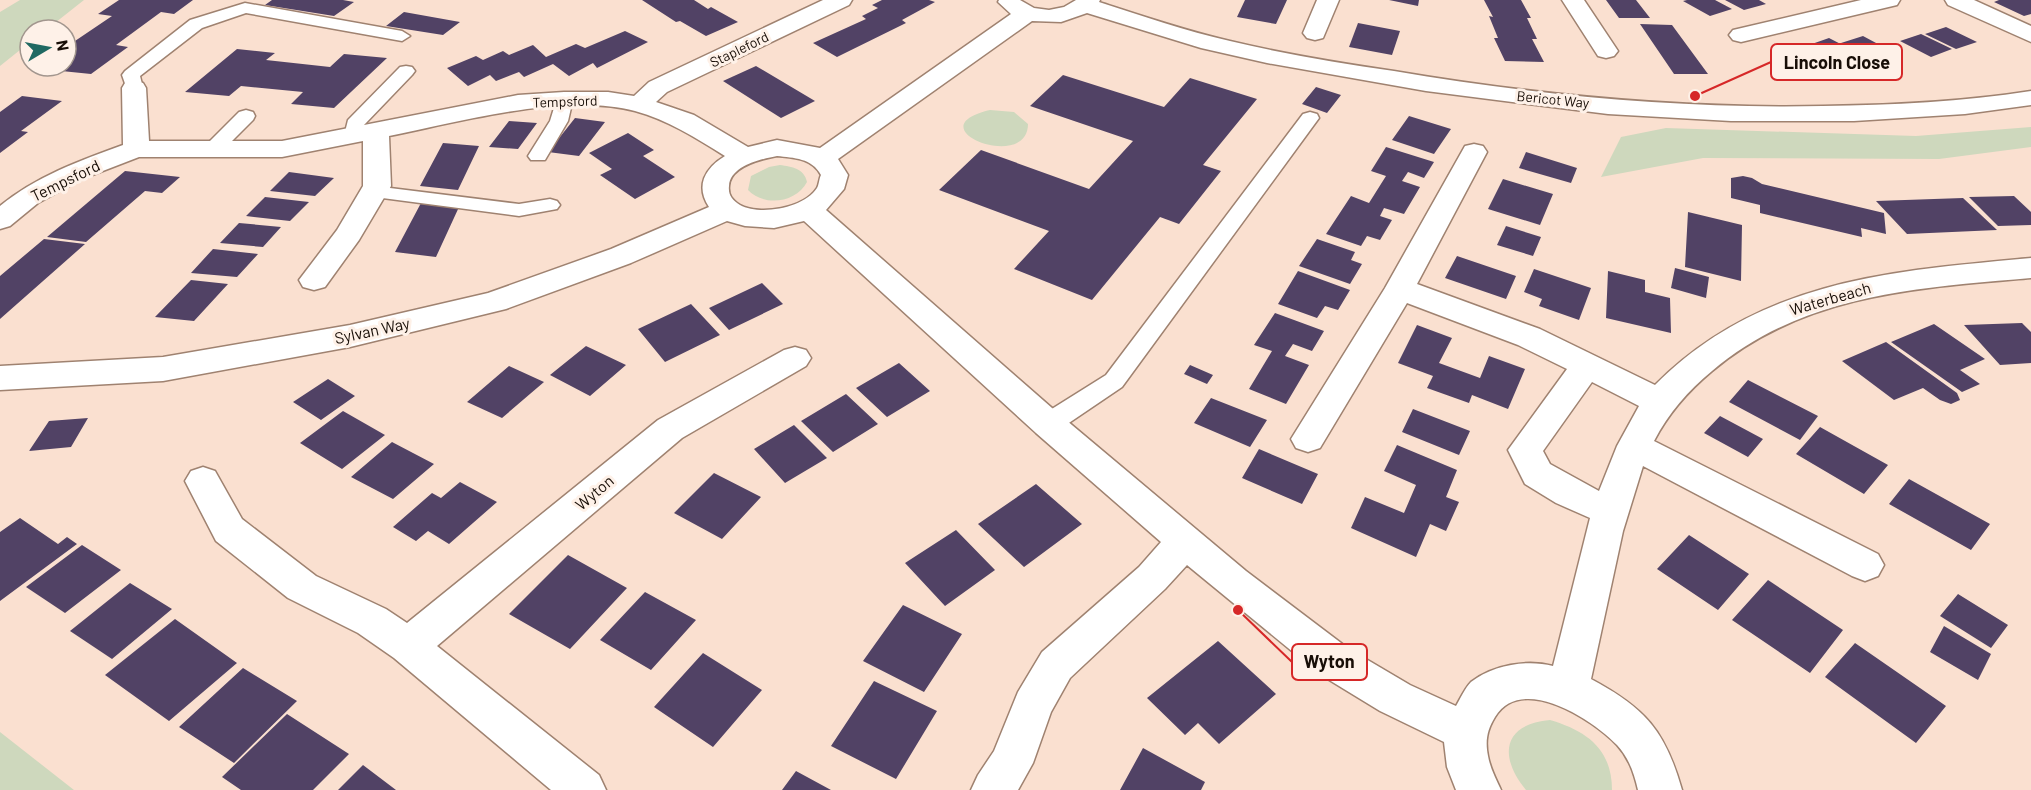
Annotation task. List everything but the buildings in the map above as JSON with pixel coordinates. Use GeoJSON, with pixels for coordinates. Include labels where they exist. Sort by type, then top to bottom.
{"type":"FeatureCollection","features":[{"type":"Feature","properties":{"kind":"street","name":"Stapleford"},"geometry":{"type":"LineString","coordinates":[[639,104],[658,87],[841,0]]}},
{"type":"Feature","properties":{"kind":"street"},"geometry":{"type":"LineString","coordinates":[[1315,33],[1328,0]]}},
{"type":"Feature","properties":{"kind":"street"},"geometry":{"type":"LineString","coordinates":[[1573,0],[1606,51]]}},
{"type":"Feature","properties":{"kind":"street"},"geometry":{"type":"LineString","coordinates":[[1808,0],[1831,12]]}},
{"type":"Feature","properties":{"kind":"street"},"geometry":{"type":"LineString","coordinates":[[1741,35],[1889,0]]}},
{"type":"Feature","properties":{"kind":"street"},"geometry":{"type":"LineString","coordinates":[[1956,0],[2031,35]]}},
{"type":"Feature","properties":{"kind":"street","name":"Bericot Way"},"geometry":{"type":"LineString","coordinates":[[1018,6],[1060,15],[1077,10],[1087,3],[1211,44],[1302,62],[1440,87],[1636,108],[1717,113],[1816,114],[1939,109],[2031,98]]}},
{"type":"Feature","properties":{"kind":"street"},"geometry":{"type":"LineString","coordinates":[[822,158],[870,126],[1018,6]]}},
{"type":"Feature","properties":{"kind":"street"},"geometry":{"type":"LineString","coordinates":[[134,88],[136,149]]}},
{"type":"Feature","properties":{"kind":"street","name":"Tempsford"},"geometry":{"type":"LineString","coordinates":[[0,220],[28,197],[72,173],[136,149],[282,149],[518,103],[564,99],[608,99],[639,104],[685,120],[744,156]]}},
{"type":"Feature","properties":{"kind":"street"},"geometry":{"type":"LineString","coordinates":[[314,280],[349,234],[377,186],[364,134]]}},
{"type":"Feature","properties":{"kind":"street"},"geometry":{"type":"LineString","coordinates":[[794,148],[822,158],[831,167],[835,178],[832,189],[823,201],[793,216],[757,219],[741,216],[727,210],[717,200],[715,188],[719,176],[729,165],[744,156],[760,150],[794,148]]}},
{"type":"Feature","properties":{"kind":"street"},"geometry":{"type":"LineString","coordinates":[[1308,439],[1400,289],[1474,152]]}},
{"type":"Feature","properties":{"kind":"street","name":"Sylvan Way"},"geometry":{"type":"LineString","coordinates":[[0,378],[163,369],[350,336],[473,308],[621,256],[727,210]]}},
{"type":"Feature","properties":{"kind":"street"},"geometry":{"type":"LineString","coordinates":[[809,210],[1048,424],[1185,541],[1335,662],[1395,698],[1466,732]]}},
{"type":"Feature","properties":{"kind":"street","name":"Waterbeach"},"geometry":{"type":"LineString","coordinates":[[1569,687],[1609,511],[1634,446],[1659,402],[1707,355],[1773,315],[1869,286],[2031,268]]}},
{"type":"Feature","properties":{"kind":"street"},"geometry":{"type":"LineString","coordinates":[[1400,289],[1529,337],[1659,402]]}},
{"type":"Feature","properties":{"kind":"street","name":"Wyton"},"geometry":{"type":"LineString","coordinates":[[408,646],[670,429],[795,358]]}},
{"type":"Feature","properties":{"kind":"street"},"geometry":{"type":"LineString","coordinates":[[1587,365],[1525,450],[1537,474],[1569,493],[1609,511]]}},
{"type":"Feature","properties":{"kind":"street"},"geometry":{"type":"LineString","coordinates":[[1634,446],[1865,565]]}},
{"type":"Feature","properties":{"kind":"street"},"geometry":{"type":"LineString","coordinates":[[203,481],[229,530],[302,587],[372,621],[408,646],[584,790]]}},
{"type":"Feature","properties":{"kind":"street"},"geometry":{"type":"LineString","coordinates":[[993,790],[1011,763],[1033,705],[1056,665],[1152,578],[1185,541]]}},
{"type":"Feature","properties":{"kind":"street"},"geometry":{"type":"LineString","coordinates":[[1479,790],[1466,759],[1466,732],[1473,710],[1490,693],[1513,682],[1540,681],[1569,687],[1599,702],[1627,723],[1647,751],[1659,780],[1660,790]]}},
{"type":"Feature","properties":{"kind":"lane"},"geometry":{"type":"LineString","coordinates":[[134,88],[130,75],[196,24],[245,8],[402,36]]}},
{"type":"Feature","properties":{"kind":"lane"},"geometry":{"type":"LineString","coordinates":[[364,134],[355,124],[406,71]]}},
{"type":"Feature","properties":{"kind":"lane"},"geometry":{"type":"LineString","coordinates":[[538,156],[559,121],[564,99]]}},
{"type":"Feature","properties":{"kind":"lane"},"geometry":{"type":"LineString","coordinates":[[213,149],[246,117]]}},
{"type":"Feature","properties":{"kind":"lane"},"geometry":{"type":"LineString","coordinates":[[1048,424],[1113,381],[1310,118]]}},
{"type":"Feature","properties":{"kind":"lane"},"geometry":{"type":"LineString","coordinates":[[374,192],[519,210],[550,205]]}},
{"type":"Feature","properties":{"kind":"green space"},"geometry":{"type":"Polygon","coordinates":[[[20,0],[84,0],[61,18],[18,18],[18,52],[0,66],[0,12],[20,0]]]}},
{"type":"Feature","properties":{"kind":"green space"},"geometry":{"type":"Polygon","coordinates":[[[990,110],[1014,112],[1028,124],[1023,138],[1011,145],[996,146],[980,142],[968,135],[963,127],[970,118],[990,110]]]}},
{"type":"Feature","properties":{"kind":"green space"},"geometry":{"type":"Polygon","coordinates":[[[2031,127],[2031,147],[1939,159],[1703,158],[1601,177],[1621,137],[1666,128],[1916,136],[2031,127]]]}},
{"type":"Feature","properties":{"kind":"green space"},"geometry":{"type":"Polygon","coordinates":[[[780,165],[797,169],[803,174],[807,182],[802,189],[788,198],[779,200],[762,199],[748,190],[751,176],[769,167],[780,165]]]}},
{"type":"Feature","properties":{"kind":"green space"},"geometry":{"type":"Polygon","coordinates":[[[1550,720],[1575,730],[1595,744],[1608,763],[1612,790],[1526,790],[1511,765],[1510,744],[1514,735],[1522,728],[1550,720]]]}},
{"type":"Feature","properties":{"kind":"green space"},"geometry":{"type":"Polygon","coordinates":[[[0,732],[74,790],[0,790],[0,732]]]}},
{"type":"Feature","properties":{"kind":"place","name":"Lincoln Close"},"geometry":{"type":"Point","coordinates":[1695,96]}},
{"type":"Feature","properties":{"kind":"place","name":"Wyton"},"geometry":{"type":"Point","coordinates":[1238,610]}}]}
